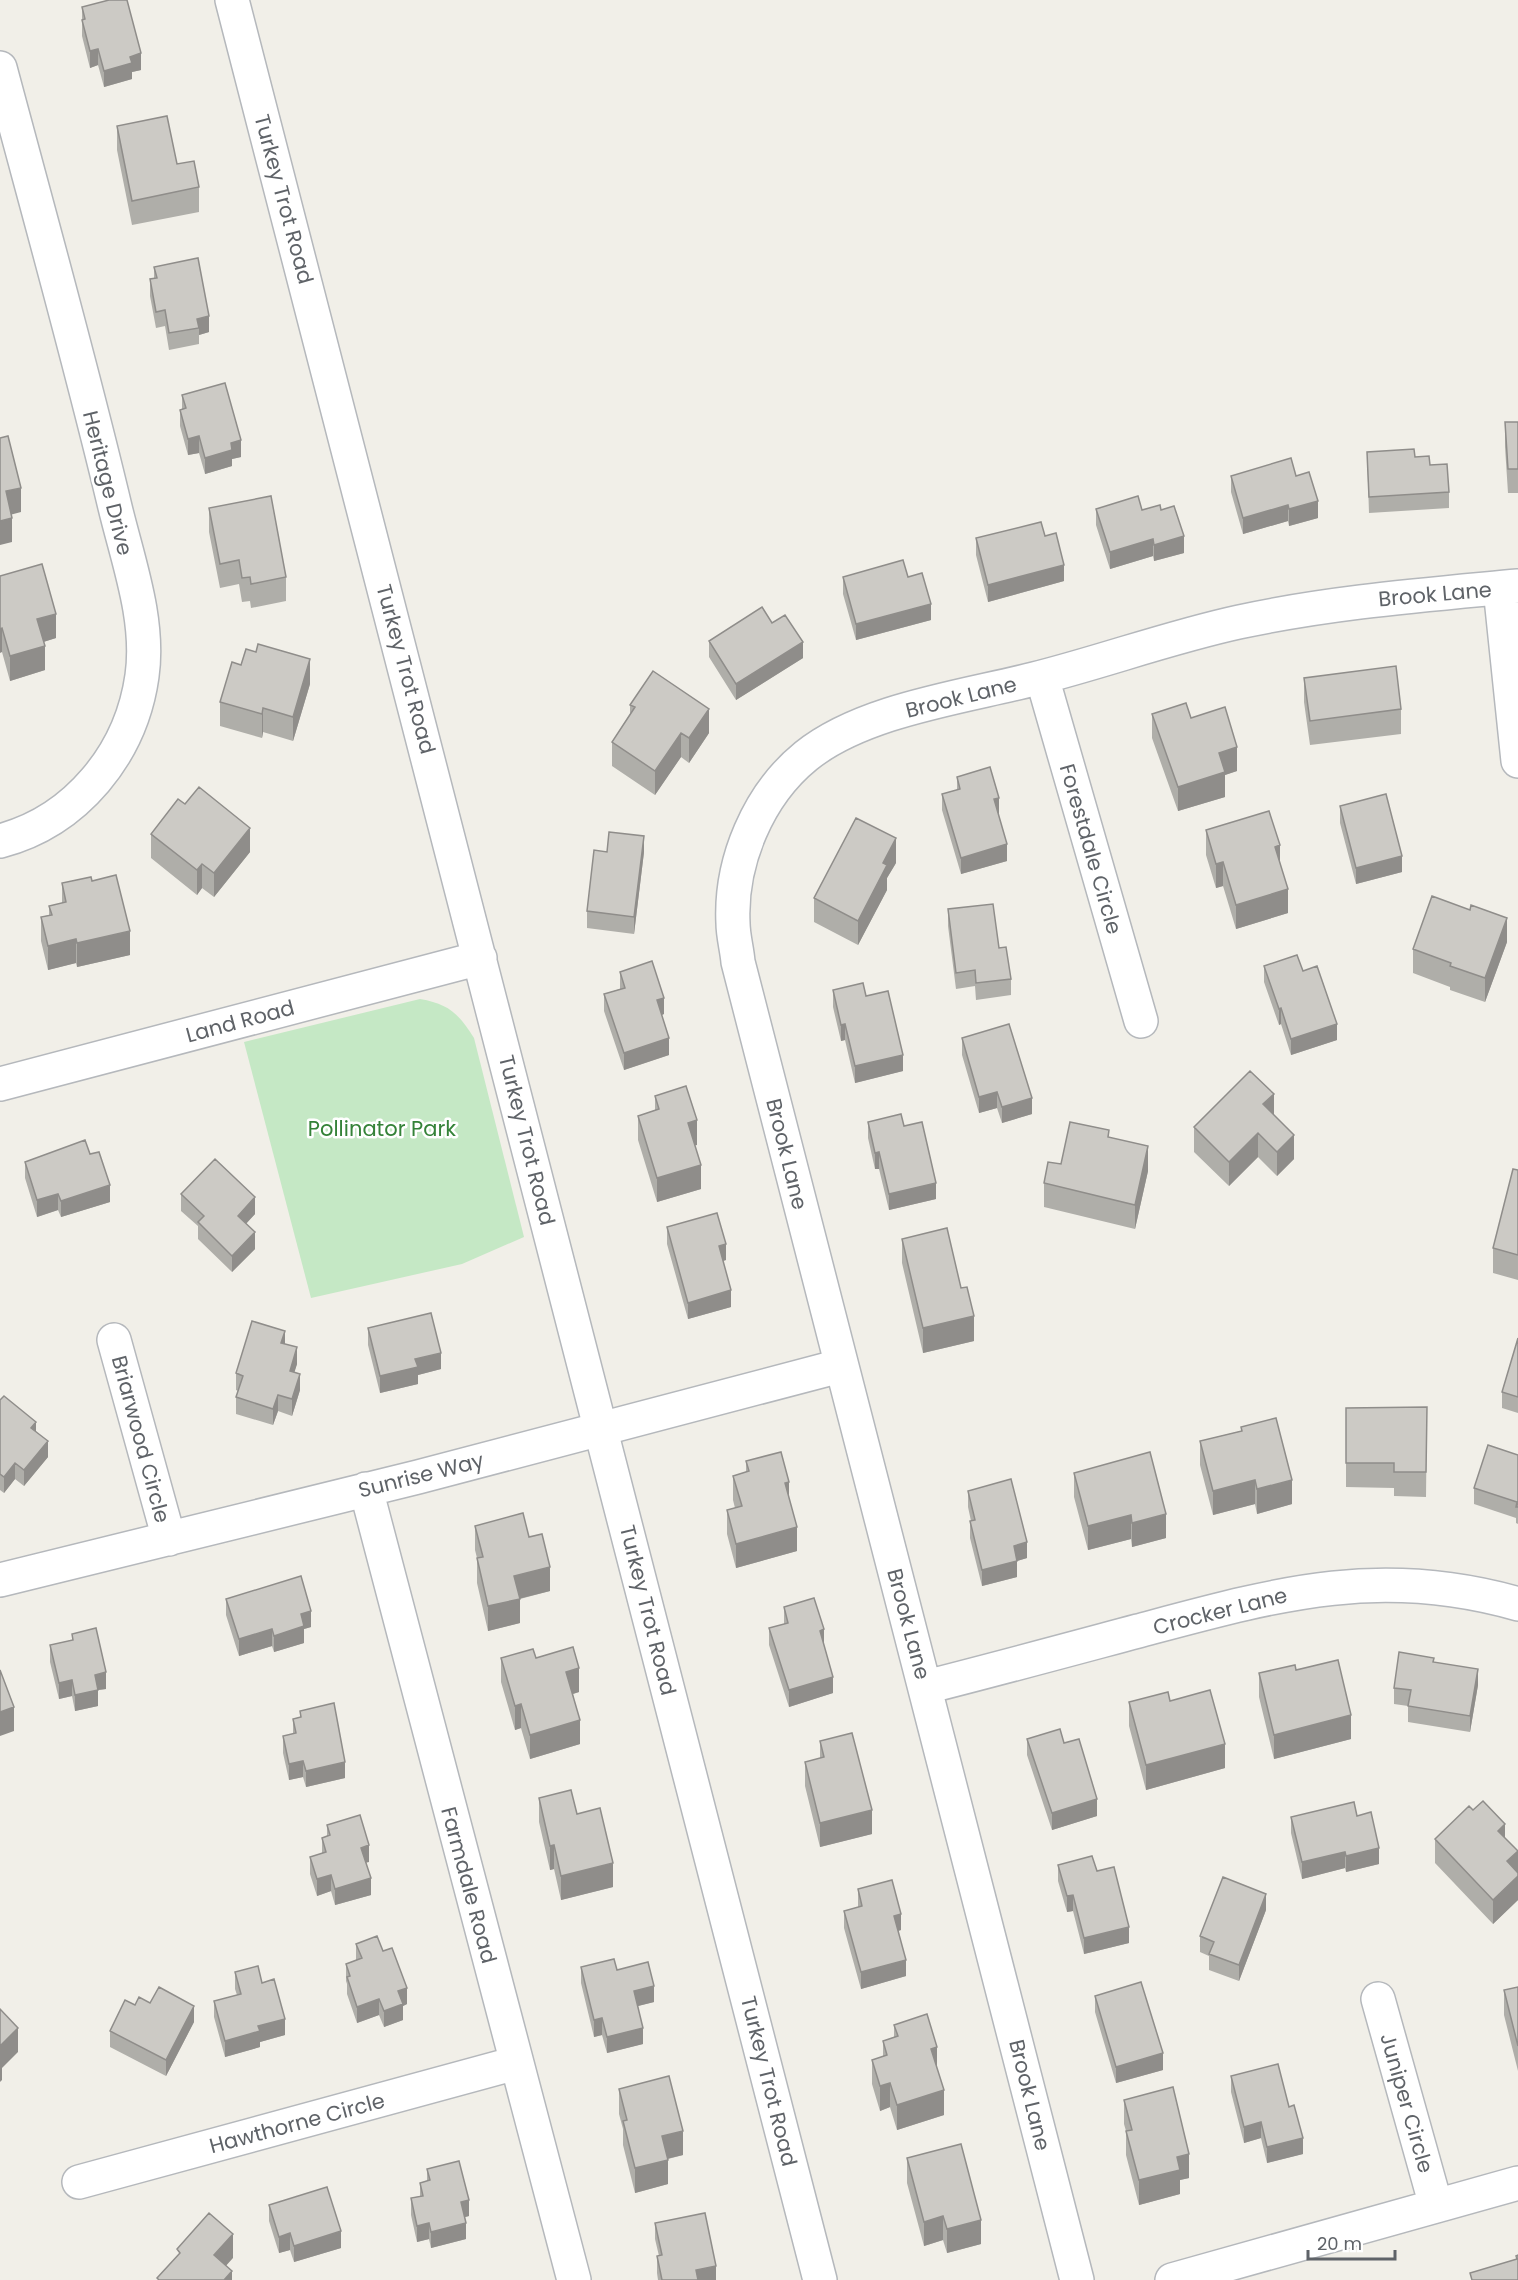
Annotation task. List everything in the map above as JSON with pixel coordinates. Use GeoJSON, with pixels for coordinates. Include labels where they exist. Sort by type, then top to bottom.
{"type":"FeatureCollection","features":[{"type":"Feature","properties":{"kind":"street","name":"Turkey Trot Road"},"geometry":{"type":"LineString","coordinates":[[232,0],[820,2280]]}},
{"type":"Feature","properties":{"kind":"street","name":"Heritage Drive"},"geometry":{"type":"LineString","coordinates":[[0,68],[107,475],[142,622],[144,653],[138,700],[124,738],[103,773],[75,802],[42,825],[0,841]]}},
{"type":"Feature","properties":{"kind":"street","name":"Brook Lane"},"geometry":{"type":"LineString","coordinates":[[1077,2280],[926,1687],[840,1366],[738,962],[733,923],[735,880],[746,838],[759,812],[784,777],[827,740],[866,721],[1042,677],[1236,623],[1319,606],[1509,587]]}},
{"type":"Feature","properties":{"kind":"street"},"geometry":{"type":"LineString","coordinates":[[1509,587],[1518,761]]}},
{"type":"Feature","properties":{"kind":"street","name":"Forestdale Circle"},"geometry":{"type":"LineString","coordinates":[[1042,677],[1141,1022]]}},
{"type":"Feature","properties":{"kind":"street","name":"Land Road"},"geometry":{"type":"LineString","coordinates":[[0,1084],[480,958]]}},
{"type":"Feature","properties":{"kind":"street","name":"Briarwood Circle"},"geometry":{"type":"LineString","coordinates":[[114,1340],[169,1539]]}},
{"type":"Feature","properties":{"kind":"street","name":"Sunrise Way"},"geometry":{"type":"LineString","coordinates":[[0,1580],[602,1430],[840,1366]]}},
{"type":"Feature","properties":{"kind":"street","name":"Farmdale Road"},"geometry":{"type":"LineString","coordinates":[[366,1489],[574,2280]]}},
{"type":"Feature","properties":{"kind":"street","name":"Crocker Lane"},"geometry":{"type":"LineString","coordinates":[[926,1687],[1160,1626],[1319,1589],[1352,1585],[1427,1586],[1518,1604]]}},
{"type":"Feature","properties":{"kind":"street","name":"Juniper Circle"},"geometry":{"type":"LineString","coordinates":[[1378,1999],[1436,2206]]}},
{"type":"Feature","properties":{"kind":"street","name":"Hawthorne Circle"},"geometry":{"type":"LineString","coordinates":[[79,2182],[516,2063]]}},
{"type":"Feature","properties":{"kind":"street"},"geometry":{"type":"LineString","coordinates":[[1172,2280],[1518,2183]]}},
{"type":"Feature","properties":{"kind":"green space","name":"Pollinator Park"},"geometry":{"type":"Polygon","coordinates":[[[420,999],[439,1004],[452,1011],[474,1038],[524,1237],[462,1264],[311,1298],[244,1042],[420,999]]]}},
{"type":"Feature","properties":{"kind":"building"},"geometry":{"type":"Polygon","coordinates":[[[109,0],[127,0],[141,53],[130,57],[132,63],[104,71],[98,49],[90,51],[82,20],[85,19],[82,7],[109,0]]]}},
{"type":"Feature","properties":{"kind":"building"},"geometry":{"type":"Polygon","coordinates":[[[167,116],[177,164],[194,161],[199,187],[132,201],[117,126],[167,116]]]}},
{"type":"Feature","properties":{"kind":"building"},"geometry":{"type":"Polygon","coordinates":[[[198,258],[209,316],[197,319],[199,328],[169,333],[165,310],[156,312],[150,279],[157,278],[154,267],[198,258]]]}},
{"type":"Feature","properties":{"kind":"building"},"geometry":{"type":"Polygon","coordinates":[[[225,383],[241,440],[231,443],[232,450],[205,458],[199,436],[188,439],[180,410],[186,408],[182,395],[225,383]]]}},
{"type":"Feature","properties":{"kind":"building"},"geometry":{"type":"Polygon","coordinates":[[[1505,422],[1518,422],[1518,469],[1508,469],[1505,422]]]}},
{"type":"Feature","properties":{"kind":"building"},"geometry":{"type":"Polygon","coordinates":[[[8,436],[21,488],[6,491],[12,518],[0,521],[0,438],[8,436]]]}},
{"type":"Feature","properties":{"kind":"building"},"geometry":{"type":"Polygon","coordinates":[[[1414,449],[1415,457],[1429,456],[1430,465],[1447,464],[1449,492],[1369,497],[1367,452],[1414,449]]]}},
{"type":"Feature","properties":{"kind":"building"},"geometry":{"type":"Polygon","coordinates":[[[1291,458],[1296,476],[1309,472],[1318,501],[1289,509],[1288,505],[1243,518],[1231,476],[1291,458]]]}},
{"type":"Feature","properties":{"kind":"building"},"geometry":{"type":"Polygon","coordinates":[[[271,496],[286,577],[251,584],[250,577],[242,578],[239,560],[220,564],[209,508],[271,496]]]}},
{"type":"Feature","properties":{"kind":"building"},"geometry":{"type":"Polygon","coordinates":[[[1138,496],[1142,510],[1160,505],[1161,510],[1174,506],[1184,536],[1154,545],[1153,539],[1110,552],[1096,509],[1138,496]]]}},
{"type":"Feature","properties":{"kind":"building"},"geometry":{"type":"Polygon","coordinates":[[[1041,522],[1045,536],[1056,533],[1064,565],[988,585],[976,538],[1041,522]]]}},
{"type":"Feature","properties":{"kind":"building"},"geometry":{"type":"Polygon","coordinates":[[[903,560],[908,577],[922,573],[931,604],[856,624],[843,577],[903,560]]]}},
{"type":"Feature","properties":{"kind":"building"},"geometry":{"type":"Polygon","coordinates":[[[42,564],[56,614],[37,619],[45,646],[10,656],[2,628],[0,629],[0,576],[42,564]]]}},
{"type":"Feature","properties":{"kind":"building"},"geometry":{"type":"Polygon","coordinates":[[[762,607],[772,623],[785,615],[803,642],[736,684],[709,641],[762,607]]]}},
{"type":"Feature","properties":{"kind":"building"},"geometry":{"type":"Polygon","coordinates":[[[258,644],[310,659],[293,717],[263,708],[262,714],[220,702],[232,662],[241,665],[246,649],[256,652],[258,644]]]}},
{"type":"Feature","properties":{"kind":"building"},"geometry":{"type":"Polygon","coordinates":[[[1396,666],[1401,709],[1310,721],[1304,678],[1396,666]]]}},
{"type":"Feature","properties":{"kind":"building"},"geometry":{"type":"Polygon","coordinates":[[[653,671],[709,709],[689,738],[681,733],[655,771],[612,742],[635,707],[630,705],[653,671]]]}},
{"type":"Feature","properties":{"kind":"building"},"geometry":{"type":"Polygon","coordinates":[[[1186,703],[1191,718],[1225,707],[1237,747],[1219,753],[1225,772],[1178,787],[1152,714],[1186,703]]]}},
{"type":"Feature","properties":{"kind":"building"},"geometry":{"type":"Polygon","coordinates":[[[990,767],[999,798],[994,799],[1007,844],[961,858],[942,794],[960,789],[957,777],[990,767]]]}},
{"type":"Feature","properties":{"kind":"building"},"geometry":{"type":"Polygon","coordinates":[[[199,787],[250,828],[214,873],[202,864],[197,870],[151,834],[178,799],[185,804],[199,787]]]}},
{"type":"Feature","properties":{"kind":"building"},"geometry":{"type":"Polygon","coordinates":[[[1386,794],[1402,856],[1356,868],[1340,806],[1386,794]]]}},
{"type":"Feature","properties":{"kind":"building"},"geometry":{"type":"Polygon","coordinates":[[[1269,811],[1280,845],[1275,847],[1288,889],[1236,905],[1223,862],[1216,864],[1206,830],[1269,811]]]}},
{"type":"Feature","properties":{"kind":"building"},"geometry":{"type":"Polygon","coordinates":[[[856,818],[896,838],[883,863],[887,865],[858,921],[814,898],[856,818]]]}},
{"type":"Feature","properties":{"kind":"building"},"geometry":{"type":"Polygon","coordinates":[[[609,832],[644,836],[634,917],[587,911],[594,850],[607,852],[609,832]]]}},
{"type":"Feature","properties":{"kind":"building"},"geometry":{"type":"Polygon","coordinates":[[[116,875],[130,931],[77,943],[76,939],[48,946],[41,917],[52,915],[49,906],[66,902],[62,883],[91,877],[92,881],[116,875]]]}},
{"type":"Feature","properties":{"kind":"building"},"geometry":{"type":"Polygon","coordinates":[[[1432,896],[1470,910],[1471,905],[1507,918],[1485,978],[1450,966],[1451,963],[1413,949],[1432,896]]]}},
{"type":"Feature","properties":{"kind":"building"},"geometry":{"type":"Polygon","coordinates":[[[993,904],[999,948],[1006,947],[1011,979],[976,983],[975,970],[956,973],[948,909],[993,904]]]}},
{"type":"Feature","properties":{"kind":"building"},"geometry":{"type":"Polygon","coordinates":[[[1297,955],[1303,971],[1317,966],[1337,1024],[1291,1039],[1264,966],[1297,955]]]}},
{"type":"Feature","properties":{"kind":"building"},"geometry":{"type":"Polygon","coordinates":[[[652,961],[664,998],[657,1000],[669,1038],[624,1053],[604,994],[625,988],[620,972],[652,961]]]}},
{"type":"Feature","properties":{"kind":"building"},"geometry":{"type":"Polygon","coordinates":[[[863,983],[866,996],[888,991],[903,1055],[855,1066],[845,1024],[841,1025],[833,990],[863,983]]]}},
{"type":"Feature","properties":{"kind":"building"},"geometry":{"type":"Polygon","coordinates":[[[1009,1024],[1032,1098],[1002,1107],[997,1092],[979,1097],[962,1038],[1009,1024]]]}},
{"type":"Feature","properties":{"kind":"building"},"geometry":{"type":"Polygon","coordinates":[[[1250,1071],[1274,1094],[1263,1104],[1294,1135],[1277,1152],[1258,1133],[1229,1162],[1194,1127],[1250,1071]]]}},
{"type":"Feature","properties":{"kind":"building"},"geometry":{"type":"Polygon","coordinates":[[[686,1086],[697,1120],[688,1123],[701,1165],[657,1178],[638,1116],[659,1109],[655,1096],[686,1086]]]}},
{"type":"Feature","properties":{"kind":"building"},"geometry":{"type":"Polygon","coordinates":[[[901,1114],[904,1126],[922,1122],[936,1183],[889,1194],[879,1152],[875,1153],[868,1122],[901,1114]]]}},
{"type":"Feature","properties":{"kind":"building"},"geometry":{"type":"Polygon","coordinates":[[[1070,1122],[1109,1130],[1108,1137],[1148,1146],[1135,1205],[1044,1183],[1048,1162],[1061,1164],[1070,1122]]]}},
{"type":"Feature","properties":{"kind":"building"},"geometry":{"type":"Polygon","coordinates":[[[85,1140],[90,1154],[99,1152],[110,1185],[61,1201],[58,1194],[37,1200],[25,1162],[85,1140]]]}},
{"type":"Feature","properties":{"kind":"building"},"geometry":{"type":"Polygon","coordinates":[[[215,1159],[255,1197],[238,1216],[255,1232],[232,1256],[198,1222],[204,1216],[181,1194],[215,1159]]]}},
{"type":"Feature","properties":{"kind":"building"},"geometry":{"type":"Polygon","coordinates":[[[1513,1169],[1518,1170],[1518,1255],[1493,1248],[1513,1169]]]}},
{"type":"Feature","properties":{"kind":"building"},"geometry":{"type":"Polygon","coordinates":[[[717,1213],[726,1244],[719,1246],[731,1290],[688,1303],[667,1227],[717,1213]]]}},
{"type":"Feature","properties":{"kind":"building"},"geometry":{"type":"Polygon","coordinates":[[[947,1228],[961,1288],[967,1287],[974,1316],[923,1328],[902,1239],[947,1228]]]}},
{"type":"Feature","properties":{"kind":"building"},"geometry":{"type":"Polygon","coordinates":[[[431,1313],[441,1353],[415,1359],[418,1367],[380,1376],[368,1328],[431,1313]]]}},
{"type":"Feature","properties":{"kind":"building"},"geometry":{"type":"Polygon","coordinates":[[[252,1321],[285,1331],[281,1343],[297,1347],[290,1371],[300,1374],[292,1399],[278,1395],[273,1409],[236,1397],[243,1376],[236,1373],[252,1321]]]}},
{"type":"Feature","properties":{"kind":"building"},"geometry":{"type":"Polygon","coordinates":[[[1518,1338],[1518,1397],[1502,1392],[1518,1338]]]}},
{"type":"Feature","properties":{"kind":"building"},"geometry":{"type":"Polygon","coordinates":[[[4,1396],[36,1422],[31,1428],[48,1441],[24,1470],[15,1463],[4,1477],[0,1474],[0,1400],[4,1396]]]}},
{"type":"Feature","properties":{"kind":"building"},"geometry":{"type":"Polygon","coordinates":[[[1427,1407],[1426,1472],[1394,1472],[1394,1463],[1346,1463],[1346,1408],[1427,1407]]]}},
{"type":"Feature","properties":{"kind":"building"},"geometry":{"type":"Polygon","coordinates":[[[1276,1418],[1292,1480],[1257,1489],[1255,1480],[1213,1491],[1200,1441],[1242,1431],[1241,1427],[1276,1418]]]}},
{"type":"Feature","properties":{"kind":"building"},"geometry":{"type":"Polygon","coordinates":[[[1488,1445],[1518,1455],[1518,1507],[1516,1507],[1517,1502],[1474,1488],[1488,1445]]]}},
{"type":"Feature","properties":{"kind":"building"},"geometry":{"type":"Polygon","coordinates":[[[781,1452],[789,1482],[785,1483],[797,1527],[736,1544],[727,1510],[742,1506],[733,1476],[749,1471],[746,1461],[781,1452]]]}},
{"type":"Feature","properties":{"kind":"building"},"geometry":{"type":"Polygon","coordinates":[[[1150,1452],[1166,1514],[1132,1523],[1131,1515],[1088,1526],[1074,1473],[1150,1452]]]}},
{"type":"Feature","properties":{"kind":"building"},"geometry":{"type":"Polygon","coordinates":[[[1011,1479],[1027,1542],[1014,1546],[1017,1561],[982,1570],[970,1521],[975,1520],[968,1491],[1011,1479]]]}},
{"type":"Feature","properties":{"kind":"building"},"geometry":{"type":"Polygon","coordinates":[[[523,1513],[529,1537],[542,1534],[550,1567],[514,1576],[520,1599],[488,1606],[477,1558],[483,1557],[475,1526],[523,1513]]]}},
{"type":"Feature","properties":{"kind":"building"},"geometry":{"type":"Polygon","coordinates":[[[301,1576],[311,1611],[301,1614],[304,1626],[274,1636],[272,1629],[239,1639],[226,1599],[301,1576]]]}},
{"type":"Feature","properties":{"kind":"building"},"geometry":{"type":"Polygon","coordinates":[[[814,1598],[824,1629],[820,1631],[833,1677],[789,1690],[769,1628],[788,1623],[784,1607],[814,1598]]]}},
{"type":"Feature","properties":{"kind":"building"},"geometry":{"type":"Polygon","coordinates":[[[96,1628],[106,1672],[95,1675],[98,1690],[75,1695],[72,1680],[59,1683],[50,1645],[73,1640],[72,1634],[96,1628]]]}},
{"type":"Feature","properties":{"kind":"building"},"geometry":{"type":"Polygon","coordinates":[[[573,1647],[579,1668],[566,1672],[580,1720],[530,1735],[521,1704],[515,1706],[501,1658],[533,1649],[536,1658],[573,1647]]]}},
{"type":"Feature","properties":{"kind":"building"},"geometry":{"type":"Polygon","coordinates":[[[1399,1652],[1434,1658],[1433,1662],[1478,1669],[1470,1716],[1408,1706],[1411,1690],[1394,1688],[1399,1652]]]}},
{"type":"Feature","properties":{"kind":"building"},"geometry":{"type":"Polygon","coordinates":[[[1338,1660],[1351,1715],[1274,1735],[1259,1673],[1295,1665],[1296,1670],[1338,1660]]]}},
{"type":"Feature","properties":{"kind":"building"},"geometry":{"type":"Polygon","coordinates":[[[0,1670],[14,1707],[0,1712],[0,1670]]]}},
{"type":"Feature","properties":{"kind":"building"},"geometry":{"type":"Polygon","coordinates":[[[1210,1690],[1225,1744],[1146,1765],[1129,1702],[1168,1692],[1170,1701],[1210,1690]]]}},
{"type":"Feature","properties":{"kind":"building"},"geometry":{"type":"Polygon","coordinates":[[[334,1703],[345,1762],[306,1771],[303,1761],[289,1764],[283,1736],[296,1733],[293,1719],[301,1717],[300,1711],[334,1703]]]}},
{"type":"Feature","properties":{"kind":"building"},"geometry":{"type":"Polygon","coordinates":[[[1060,1729],[1064,1743],[1079,1739],[1097,1799],[1052,1813],[1027,1739],[1060,1729]]]}},
{"type":"Feature","properties":{"kind":"building"},"geometry":{"type":"Polygon","coordinates":[[[852,1733],[872,1810],[820,1823],[805,1762],[824,1757],[820,1741],[852,1733]]]}},
{"type":"Feature","properties":{"kind":"building"},"geometry":{"type":"Polygon","coordinates":[[[571,1790],[577,1814],[600,1808],[613,1863],[561,1876],[554,1845],[550,1846],[539,1798],[571,1790]]]}},
{"type":"Feature","properties":{"kind":"building"},"geometry":{"type":"Polygon","coordinates":[[[1483,1801],[1505,1824],[1498,1831],[1518,1851],[1507,1861],[1518,1876],[1493,1900],[1435,1839],[1469,1806],[1473,1810],[1483,1801]]]}},
{"type":"Feature","properties":{"kind":"building"},"geometry":{"type":"Polygon","coordinates":[[[1354,1802],[1357,1816],[1371,1812],[1379,1848],[1346,1856],[1345,1852],[1302,1862],[1291,1817],[1354,1802]]]}},
{"type":"Feature","properties":{"kind":"building"},"geometry":{"type":"Polygon","coordinates":[[[360,1815],[369,1845],[361,1848],[371,1878],[335,1889],[331,1875],[317,1879],[310,1857],[326,1852],[322,1838],[330,1835],[327,1825],[360,1815]]]}},
{"type":"Feature","properties":{"kind":"building"},"geometry":{"type":"Polygon","coordinates":[[[1092,1856],[1097,1871],[1114,1867],[1129,1927],[1084,1938],[1073,1895],[1067,1896],[1058,1865],[1092,1856]]]}},
{"type":"Feature","properties":{"kind":"building"},"geometry":{"type":"Polygon","coordinates":[[[1223,1877],[1266,1894],[1239,1965],[1209,1954],[1214,1942],[1200,1936],[1223,1877]]]}},
{"type":"Feature","properties":{"kind":"building"},"geometry":{"type":"Polygon","coordinates":[[[892,1880],[901,1914],[894,1916],[906,1960],[861,1972],[844,1911],[862,1906],[858,1889],[892,1880]]]}},
{"type":"Feature","properties":{"kind":"building"},"geometry":{"type":"Polygon","coordinates":[[[377,1936],[383,1951],[392,1948],[407,1988],[398,1991],[403,2004],[384,2011],[379,1999],[357,2007],[347,1977],[350,1976],[346,1964],[362,1958],[356,1944],[377,1936]]]}},
{"type":"Feature","properties":{"kind":"building"},"geometry":{"type":"Polygon","coordinates":[[[614,1959],[617,1970],[648,1962],[654,1986],[634,1991],[643,2028],[607,2037],[602,2018],[594,2020],[581,1967],[614,1959]]]}},
{"type":"Feature","properties":{"kind":"building"},"geometry":{"type":"Polygon","coordinates":[[[258,1966],[262,1983],[274,1979],[285,2019],[258,2026],[260,2031],[225,2041],[214,2001],[241,1994],[235,1972],[258,1966]]]}},
{"type":"Feature","properties":{"kind":"building"},"geometry":{"type":"Polygon","coordinates":[[[1141,1982],[1163,2053],[1116,2067],[1095,1996],[1141,1982]]]}},
{"type":"Feature","properties":{"kind":"building"},"geometry":{"type":"Polygon","coordinates":[[[159,1987],[194,2006],[166,2060],[110,2031],[125,2000],[135,2005],[139,1997],[150,2003],[159,1987]]]}},
{"type":"Feature","properties":{"kind":"building"},"geometry":{"type":"Polygon","coordinates":[[[1518,1987],[1518,2046],[1504,1990],[1518,1987]]]}},
{"type":"Feature","properties":{"kind":"building"},"geometry":{"type":"Polygon","coordinates":[[[0,2009],[18,2028],[0,2046],[0,2009]]]}},
{"type":"Feature","properties":{"kind":"building"},"geometry":{"type":"Polygon","coordinates":[[[927,2014],[937,2047],[931,2049],[944,2090],[897,2105],[890,2083],[880,2086],[872,2060],[887,2055],[883,2041],[898,2036],[894,2025],[927,2014]]]}},
{"type":"Feature","properties":{"kind":"building"},"geometry":{"type":"Polygon","coordinates":[[[1278,2064],[1289,2107],[1294,2105],[1303,2138],[1267,2147],[1261,2122],[1244,2127],[1231,2076],[1278,2064]]]}},
{"type":"Feature","properties":{"kind":"building"},"geometry":{"type":"Polygon","coordinates":[[[669,2076],[683,2131],[662,2136],[668,2160],[635,2168],[623,2121],[627,2120],[619,2089],[669,2076]]]}},
{"type":"Feature","properties":{"kind":"building"},"geometry":{"type":"Polygon","coordinates":[[[1173,2087],[1189,2154],[1177,2157],[1180,2170],[1139,2180],[1126,2131],[1132,2130],[1124,2100],[1173,2087]]]}},
{"type":"Feature","properties":{"kind":"building"},"geometry":{"type":"Polygon","coordinates":[[[961,2144],[981,2220],[947,2229],[943,2216],[924,2222],[907,2158],[961,2144]]]}},
{"type":"Feature","properties":{"kind":"building"},"geometry":{"type":"Polygon","coordinates":[[[459,2161],[469,2200],[461,2202],[466,2223],[431,2232],[429,2223],[417,2226],[411,2198],[423,2196],[420,2183],[430,2180],[427,2169],[459,2161]]]}},
{"type":"Feature","properties":{"kind":"building"},"geometry":{"type":"Polygon","coordinates":[[[327,2187],[341,2231],[294,2246],[290,2233],[279,2237],[269,2205],[327,2187]]]}},
{"type":"Feature","properties":{"kind":"building"},"geometry":{"type":"Polygon","coordinates":[[[209,2213],[233,2234],[214,2255],[232,2271],[224,2280],[159,2280],[157,2278],[180,2253],[177,2249],[209,2213]]]}},
{"type":"Feature","properties":{"kind":"building"},"geometry":{"type":"Polygon","coordinates":[[[705,2213],[716,2266],[696,2270],[698,2280],[662,2280],[657,2256],[662,2255],[655,2223],[705,2213]]]}},
{"type":"Feature","properties":{"kind":"building"},"geometry":{"type":"Polygon","coordinates":[[[1518,2255],[1518,2280],[1472,2280],[1470,2273],[1517,2259],[1518,2255]]]}}]}
